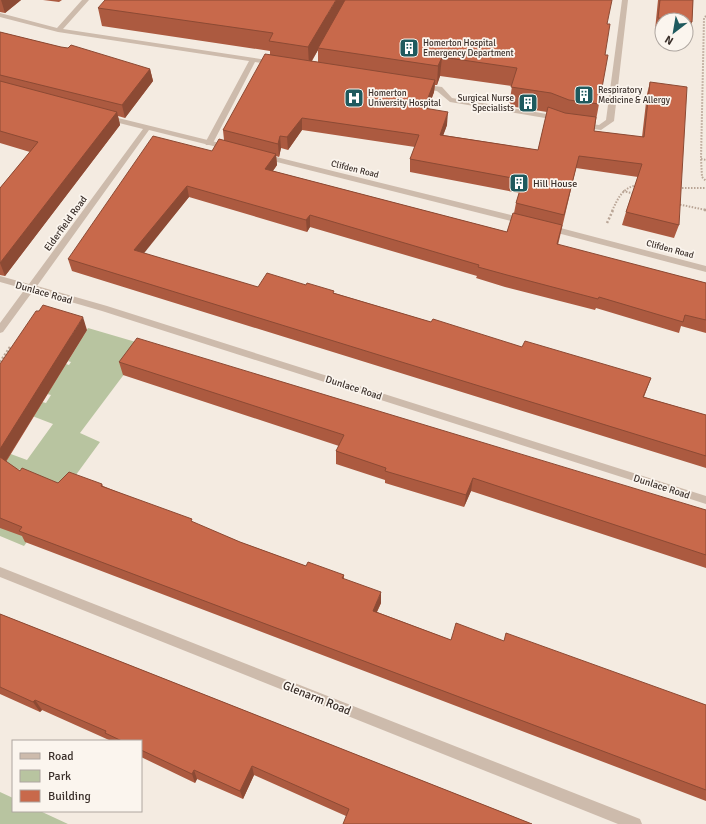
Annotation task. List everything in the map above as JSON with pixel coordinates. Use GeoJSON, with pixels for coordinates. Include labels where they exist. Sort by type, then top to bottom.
{"type":"FeatureCollection","features":[{"type":"Feature","properties":{"kind":"street"},"geometry":{"type":"LineString","coordinates":[[58,30],[86,0]]}},
{"type":"Feature","properties":{"kind":"street"},"geometry":{"type":"LineString","coordinates":[[415,85],[438,89],[450,100],[553,117],[563,122],[601,128],[610,121],[626,0]]}},
{"type":"Feature","properties":{"kind":"street"},"geometry":{"type":"LineString","coordinates":[[0,15],[58,30],[282,65]]}},
{"type":"Feature","properties":{"kind":"street"},"geometry":{"type":"LineString","coordinates":[[209,143],[253,60]]}},
{"type":"Feature","properties":{"kind":"street"},"geometry":{"type":"LineString","coordinates":[[101,116],[236,150]]}},
{"type":"Feature","properties":{"kind":"street","name":"Elderfield Road"},"geometry":{"type":"LineString","coordinates":[[0,330],[147,128]]}},
{"type":"Feature","properties":{"kind":"street","name":"Clifden Road"},"geometry":{"type":"LineString","coordinates":[[258,155],[706,269]]}},
{"type":"Feature","properties":{"kind":"street","name":"Dunlace Road"},"geometry":{"type":"LineString","coordinates":[[0,280],[119,313],[706,500]]}},
{"type":"Feature","properties":{"kind":"street","name":"Glenarm Road"},"geometry":{"type":"LineString","coordinates":[[0,572],[635,824]]}},
{"type":"Feature","properties":{"kind":"path"},"geometry":{"type":"LineString","coordinates":[[706,16],[704,18],[701,158],[702,177],[706,181]]}},
{"type":"Feature","properties":{"kind":"path"},"geometry":{"type":"LineString","coordinates":[[701,158],[706,160]]}},
{"type":"Feature","properties":{"kind":"path"},"geometry":{"type":"LineString","coordinates":[[599,241],[622,191],[630,185],[643,185]]}},
{"type":"Feature","properties":{"kind":"path"},"geometry":{"type":"LineString","coordinates":[[677,188],[706,188]]}},
{"type":"Feature","properties":{"kind":"path"},"geometry":{"type":"LineString","coordinates":[[622,191],[638,194]]}},
{"type":"Feature","properties":{"kind":"path"},"geometry":{"type":"LineString","coordinates":[[676,203],[706,210]]}},
{"type":"Feature","properties":{"kind":"path"},"geometry":{"type":"LineString","coordinates":[[0,362],[13,342]]}},
{"type":"Feature","properties":{"kind":"green space"},"geometry":{"type":"Polygon","coordinates":[[[88,328],[146,345],[80,433],[100,442],[24,546],[0,536],[0,488],[23,471],[0,462],[0,450],[27,460],[53,424],[27,414],[42,402],[46,403],[51,395],[47,394],[66,364],[69,365],[71,362],[68,361],[88,328]]]}},
{"type":"Feature","properties":{"kind":"green space"},"geometry":{"type":"Polygon","coordinates":[[[0,792],[12,798],[12,812],[42,812],[68,824],[0,824],[0,792]]]}},
{"type":"Feature","properties":{"kind":"building"},"geometry":{"type":"Polygon","coordinates":[[[105,0],[336,0],[308,47],[269,41],[273,33],[98,8],[105,0]]]}},
{"type":"Feature","properties":{"kind":"building"},"geometry":{"type":"Polygon","coordinates":[[[345,0],[612,0],[607,24],[610,24],[605,55],[608,55],[599,104],[569,100],[551,93],[511,87],[517,68],[442,57],[438,66],[318,48],[345,0]]]}},
{"type":"Feature","properties":{"kind":"building"},"geometry":{"type":"Polygon","coordinates":[[[660,0],[693,0],[692,12],[659,12],[660,0]]]}},
{"type":"Feature","properties":{"kind":"building"},"geometry":{"type":"Polygon","coordinates":[[[0,32],[61,47],[68,48],[71,45],[150,69],[122,105],[0,75],[0,32]]]}},
{"type":"Feature","properties":{"kind":"building"},"geometry":{"type":"Polygon","coordinates":[[[265,54],[435,80],[424,108],[448,112],[440,135],[538,150],[548,107],[565,113],[596,117],[594,131],[644,137],[650,82],[687,87],[679,225],[626,212],[642,164],[579,156],[564,215],[516,203],[523,180],[410,159],[419,135],[302,118],[287,137],[280,136],[278,144],[223,130],[265,54]]]}},
{"type":"Feature","properties":{"kind":"building"},"geometry":{"type":"Polygon","coordinates":[[[0,81],[117,112],[0,263],[0,188],[38,142],[0,131],[0,81]]]}},
{"type":"Feature","properties":{"kind":"building"},"geometry":{"type":"Polygon","coordinates":[[[153,136],[212,151],[219,139],[276,154],[265,169],[507,232],[513,213],[562,225],[557,244],[706,283],[706,320],[685,315],[683,322],[599,297],[598,299],[478,267],[479,265],[310,215],[306,220],[187,186],[134,250],[258,287],[267,273],[306,285],[307,283],[334,291],[333,293],[431,322],[433,319],[522,347],[525,341],[651,378],[643,397],[706,415],[706,456],[68,259],[153,136]]]}},
{"type":"Feature","properties":{"kind":"building"},"geometry":{"type":"Polygon","coordinates":[[[43,305],[83,317],[0,449],[0,364],[36,311],[39,311],[43,305]]]}},
{"type":"Feature","properties":{"kind":"building"},"geometry":{"type":"Polygon","coordinates":[[[137,338],[706,510],[706,555],[473,478],[466,495],[385,471],[386,468],[336,451],[344,435],[119,362],[137,338]]]}},
{"type":"Feature","properties":{"kind":"building"},"geometry":{"type":"Polygon","coordinates":[[[0,457],[20,471],[22,468],[58,483],[69,472],[102,484],[101,486],[192,519],[191,521],[240,542],[306,566],[308,562],[344,575],[342,578],[381,592],[373,611],[451,640],[456,623],[504,641],[506,633],[706,705],[706,790],[19,531],[22,527],[0,518],[0,457]]]}},
{"type":"Feature","properties":{"kind":"building"},"geometry":{"type":"Polygon","coordinates":[[[0,614],[532,824],[343,824],[349,809],[252,766],[240,791],[194,770],[192,774],[142,750],[142,740],[120,740],[105,733],[106,731],[35,700],[33,702],[0,687],[0,614]]]}},
{"type":"Feature","properties":{"kind":"place","name":"Homerton Hospital Emergency Department"},"geometry":{"type":"Point","coordinates":[409,48]}},
{"type":"Feature","properties":{"kind":"place","name":"Respiratory Medicine & Allergy"},"geometry":{"type":"Point","coordinates":[584,95]}},
{"type":"Feature","properties":{"kind":"place","name":"Homerton University Hospital"},"geometry":{"type":"Point","coordinates":[354,98]}},
{"type":"Feature","properties":{"kind":"place","name":"Surgical Nurse Specialists"},"geometry":{"type":"Point","coordinates":[528,103]}},
{"type":"Feature","properties":{"kind":"place","name":"Hill House"},"geometry":{"type":"Point","coordinates":[519,183]}}]}
